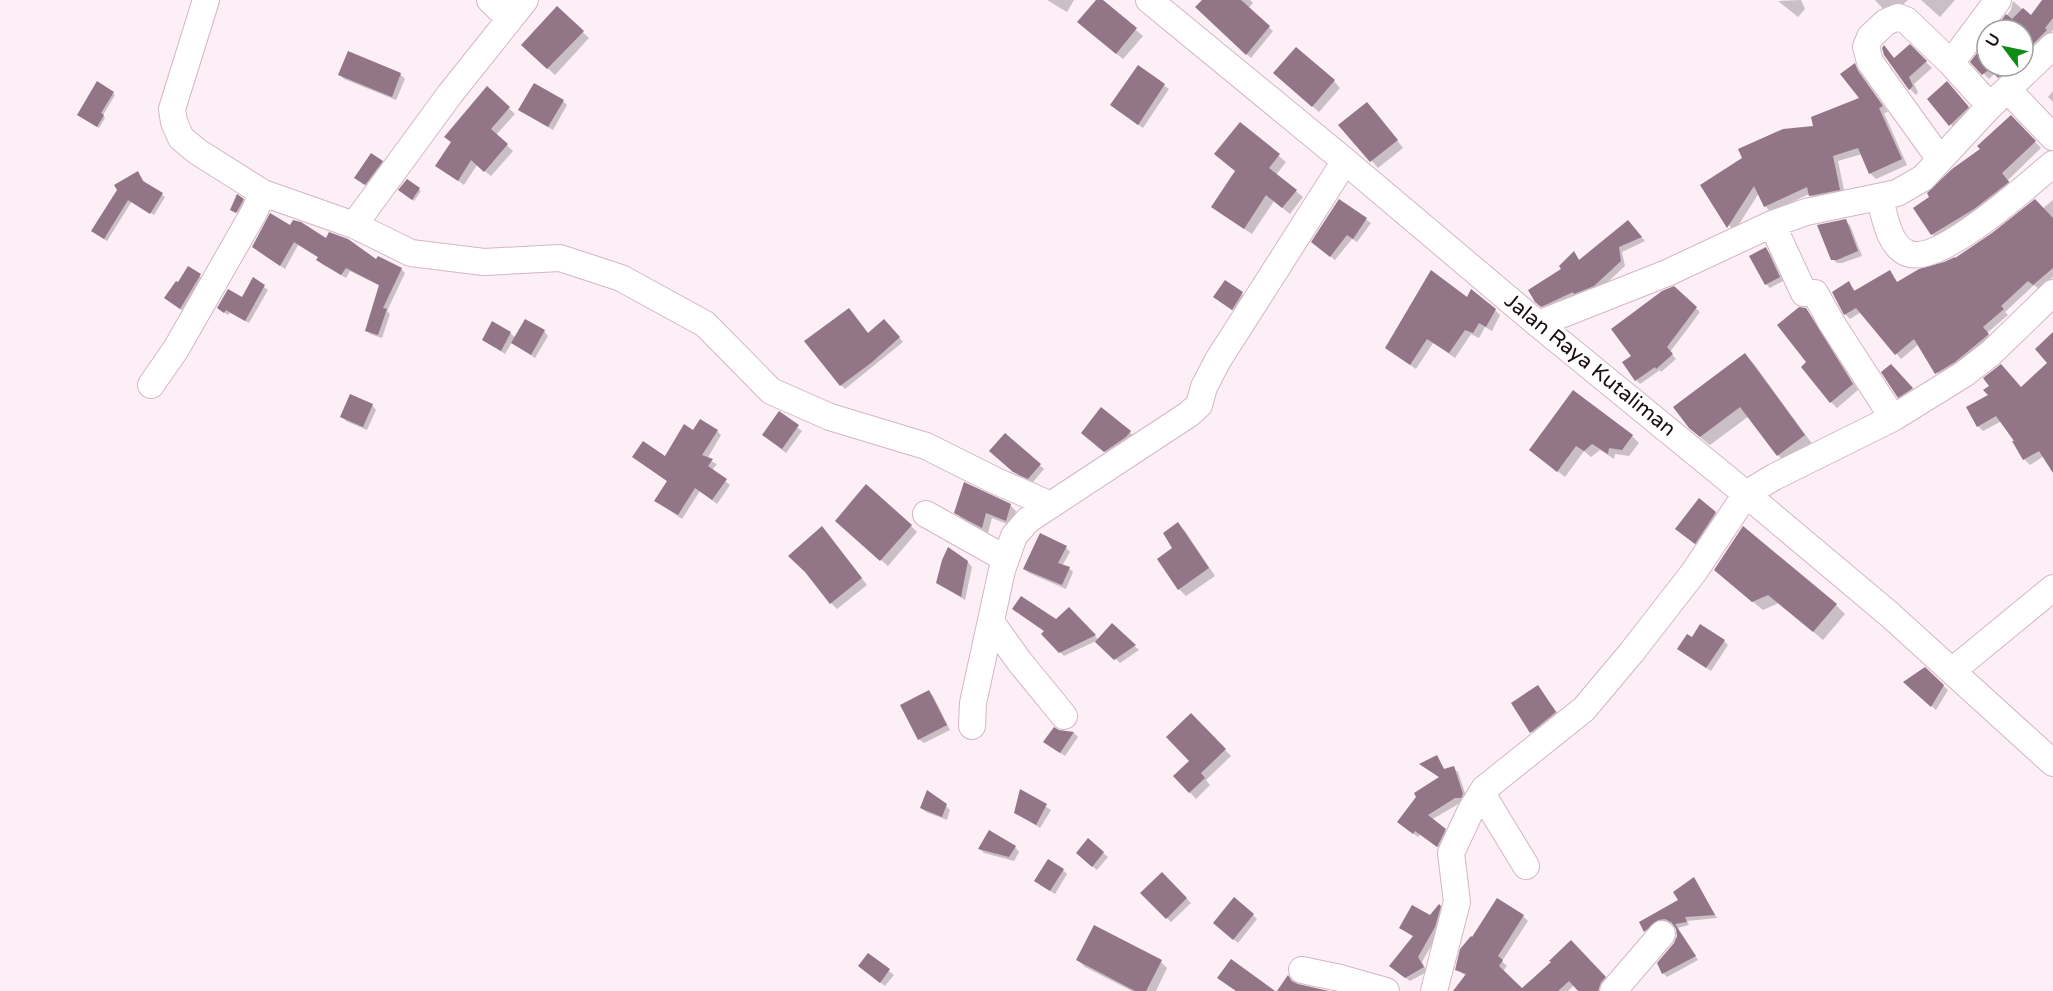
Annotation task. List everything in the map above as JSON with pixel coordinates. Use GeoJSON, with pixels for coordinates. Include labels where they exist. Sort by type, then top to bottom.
{"type":"FeatureCollection","features":[{"type":"Feature","properties":{"kind":"street"},"geometry":{"type":"LineString","coordinates":[[206,0],[172,109],[174,122],[181,138],[198,152],[263,193],[354,225],[411,253],[484,262],[560,258],[621,278],[705,324],[771,392],[830,417],[926,446],[1051,505]]}},
{"type":"Feature","properties":{"kind":"street"},"geometry":{"type":"LineString","coordinates":[[354,225],[450,94],[518,9],[490,0]]}},
{"type":"Feature","properties":{"kind":"street","name":"Jalan Raya Kutaliman"},"geometry":{"type":"LineString","coordinates":[[1149,0],[1889,614],[2053,763]]}},
{"type":"Feature","properties":{"kind":"street"},"geometry":{"type":"LineString","coordinates":[[1951,63],[1998,0]]}},
{"type":"Feature","properties":{"kind":"street"},"geometry":{"type":"LineString","coordinates":[[1939,158],[1870,62],[1866,47],[1870,37],[1886,22],[1898,17],[1906,20],[1951,63],[2053,137]]}},
{"type":"Feature","properties":{"kind":"street"},"geometry":{"type":"LineString","coordinates":[[1538,324],[1667,273],[1772,224],[1806,212],[1897,193],[1923,178],[1939,158],[2053,46]]}},
{"type":"Feature","properties":{"kind":"street"},"geometry":{"type":"LineString","coordinates":[[972,726],[973,703],[1006,559],[1014,536],[1028,520],[1199,405],[1204,387],[1218,360],[1345,161]]}},
{"type":"Feature","properties":{"kind":"street"},"geometry":{"type":"LineString","coordinates":[[1879,197],[1893,241],[1909,254],[1921,254],[1947,244],[1985,221],[2053,164]]}},
{"type":"Feature","properties":{"kind":"street"},"geometry":{"type":"LineString","coordinates":[[151,385],[176,350],[263,193]]}},
{"type":"Feature","properties":{"kind":"street"},"geometry":{"type":"LineString","coordinates":[[1772,224],[1803,293],[1815,293],[1893,418]]}},
{"type":"Feature","properties":{"kind":"street"},"geometry":{"type":"LineString","coordinates":[[1434,991],[1457,902],[1451,853],[1471,810],[1484,789],[1584,709],[1694,572],[1746,494],[1774,477],[1893,418],[1976,365],[2053,293]]}},
{"type":"Feature","properties":{"kind":"street"},"geometry":{"type":"LineString","coordinates":[[926,514],[1006,559]]}},
{"type":"Feature","properties":{"kind":"street"},"geometry":{"type":"LineString","coordinates":[[1952,671],[2053,588]]}},
{"type":"Feature","properties":{"kind":"street"},"geometry":{"type":"LineString","coordinates":[[991,622],[1019,661],[1064,716]]}},
{"type":"Feature","properties":{"kind":"street"},"geometry":{"type":"LineString","coordinates":[[1484,789],[1487,802],[1526,866]]}},
{"type":"Feature","properties":{"kind":"street"},"geometry":{"type":"LineString","coordinates":[[1613,991],[1662,934]]}},
{"type":"Feature","properties":{"kind":"street"},"geometry":{"type":"LineString","coordinates":[[1302,970],[1386,991]]}},
{"type":"Feature","properties":{"kind":"building"},"geometry":{"type":"Polygon","coordinates":[[[1096,0],[1103,0],[1137,28],[1116,54],[1077,22],[1096,0]]]}},
{"type":"Feature","properties":{"kind":"building"},"geometry":{"type":"Polygon","coordinates":[[[1202,0],[1241,0],[1270,26],[1246,55],[1195,7],[1202,0]]]}},
{"type":"Feature","properties":{"kind":"building"},"geometry":{"type":"Polygon","coordinates":[[[2042,0],[2053,0],[2053,18],[2045,28],[2047,30],[2035,42],[2035,18],[2013,18],[2023,8],[2031,15],[2042,0]]]}},
{"type":"Feature","properties":{"kind":"building"},"geometry":{"type":"Polygon","coordinates":[[[557,6],[584,31],[547,69],[521,45],[557,6]]]}},
{"type":"Feature","properties":{"kind":"building"},"geometry":{"type":"Polygon","coordinates":[[[1910,44],[1927,61],[1909,77],[1913,86],[1909,90],[1884,55],[1882,48],[1884,45],[1894,58],[1910,44]]]}},
{"type":"Feature","properties":{"kind":"building"},"geometry":{"type":"Polygon","coordinates":[[[1296,47],[1335,80],[1312,107],[1273,73],[1296,47]]]}},
{"type":"Feature","properties":{"kind":"building"},"geometry":{"type":"Polygon","coordinates":[[[348,51],[401,73],[392,97],[338,75],[348,51]]]}},
{"type":"Feature","properties":{"kind":"building"},"geometry":{"type":"Polygon","coordinates":[[[1975,56],[1975,67],[1970,62],[1975,56]]]}},
{"type":"Feature","properties":{"kind":"building"},"geometry":{"type":"Polygon","coordinates":[[[1855,63],[1858,71],[1883,106],[1879,108],[1902,159],[1869,174],[1858,148],[1833,156],[1840,190],[1809,196],[1807,187],[1764,207],[1754,186],[1727,228],[1700,185],[1742,158],[1738,149],[1783,129],[1813,126],[1811,117],[1859,98],[1840,74],[1855,63]]]}},
{"type":"Feature","properties":{"kind":"building"},"geometry":{"type":"Polygon","coordinates":[[[1138,65],[1165,84],[1138,125],[1110,105],[1138,65]]]}},
{"type":"Feature","properties":{"kind":"building"},"geometry":{"type":"Polygon","coordinates":[[[97,81],[114,92],[101,113],[104,115],[97,127],[77,115],[97,81]]]}},
{"type":"Feature","properties":{"kind":"building"},"geometry":{"type":"Polygon","coordinates":[[[1947,81],[1969,107],[1949,126],[1927,99],[1947,81]]]}},
{"type":"Feature","properties":{"kind":"building"},"geometry":{"type":"Polygon","coordinates":[[[534,83],[564,100],[548,127],[518,110],[534,83]]]}},
{"type":"Feature","properties":{"kind":"building"},"geometry":{"type":"Polygon","coordinates":[[[487,86],[510,107],[491,129],[508,144],[484,172],[471,160],[458,181],[435,166],[451,142],[444,137],[487,86]]]}},
{"type":"Feature","properties":{"kind":"building"},"geometry":{"type":"Polygon","coordinates":[[[1367,102],[1398,140],[1370,162],[1338,125],[1367,102]]]}},
{"type":"Feature","properties":{"kind":"building"},"geometry":{"type":"Polygon","coordinates":[[[2011,115],[2036,141],[2002,173],[2009,182],[1974,209],[1931,235],[1913,208],[1929,197],[1927,193],[1952,169],[1980,149],[1977,146],[2011,115]]]}},
{"type":"Feature","properties":{"kind":"building"},"geometry":{"type":"Polygon","coordinates":[[[1240,122],[1280,154],[1269,168],[1297,190],[1282,208],[1266,195],[1244,229],[1211,207],[1235,171],[1214,154],[1240,122]]]}},
{"type":"Feature","properties":{"kind":"building"},"geometry":{"type":"Polygon","coordinates":[[[371,153],[383,161],[365,185],[354,178],[371,153]]]}},
{"type":"Feature","properties":{"kind":"building"},"geometry":{"type":"Polygon","coordinates":[[[138,171],[143,181],[163,193],[150,214],[128,200],[104,239],[91,231],[117,190],[114,185],[138,171]]]}},
{"type":"Feature","properties":{"kind":"building"},"geometry":{"type":"Polygon","coordinates":[[[407,179],[420,188],[412,200],[398,190],[407,179]]]}},
{"type":"Feature","properties":{"kind":"building"},"geometry":{"type":"Polygon","coordinates":[[[237,194],[244,199],[236,213],[230,210],[237,194]]]}},
{"type":"Feature","properties":{"kind":"building"},"geometry":{"type":"Polygon","coordinates":[[[1339,199],[1367,218],[1353,239],[1347,235],[1330,257],[1311,242],[1339,199]]]}},
{"type":"Feature","properties":{"kind":"building"},"geometry":{"type":"Polygon","coordinates":[[[2035,199],[2053,218],[2053,268],[2033,285],[2028,281],[2001,306],[2004,309],[1983,327],[1989,334],[1955,362],[1935,374],[1914,339],[1895,355],[1856,308],[1844,315],[1832,292],[1849,281],[1854,291],[1890,270],[1897,282],[1919,269],[1955,258],[1992,233],[2035,199]]]}},
{"type":"Feature","properties":{"kind":"building"},"geometry":{"type":"Polygon","coordinates":[[[270,213],[290,225],[293,220],[301,222],[326,238],[329,232],[348,239],[376,259],[378,256],[402,268],[383,308],[387,309],[378,335],[365,331],[379,285],[346,268],[341,275],[316,260],[318,257],[294,242],[280,266],[252,247],[270,213]]]}},
{"type":"Feature","properties":{"kind":"building"},"geometry":{"type":"Polygon","coordinates":[[[1846,219],[1858,251],[1837,260],[1831,260],[1817,225],[1846,219]]]}},
{"type":"Feature","properties":{"kind":"building"},"geometry":{"type":"Polygon","coordinates":[[[1628,220],[1642,237],[1619,247],[1621,261],[1594,286],[1574,294],[1573,292],[1541,307],[1535,302],[1528,290],[1561,269],[1559,266],[1574,251],[1579,260],[1628,220]]]}},
{"type":"Feature","properties":{"kind":"building"},"geometry":{"type":"Polygon","coordinates":[[[1766,247],[1780,277],[1765,285],[1749,256],[1766,247]]]}},
{"type":"Feature","properties":{"kind":"building"},"geometry":{"type":"Polygon","coordinates":[[[188,266],[201,274],[180,309],[164,298],[188,266]]]}},
{"type":"Feature","properties":{"kind":"building"},"geometry":{"type":"Polygon","coordinates":[[[1431,270],[1467,297],[1471,289],[1496,309],[1486,327],[1479,323],[1473,333],[1465,330],[1449,353],[1427,339],[1410,365],[1385,348],[1431,270]]]}},
{"type":"Feature","properties":{"kind":"building"},"geometry":{"type":"Polygon","coordinates":[[[253,277],[265,285],[245,321],[226,310],[224,313],[217,308],[228,289],[242,297],[253,277]]]}},
{"type":"Feature","properties":{"kind":"building"},"geometry":{"type":"Polygon","coordinates":[[[1225,280],[1243,292],[1232,310],[1213,297],[1225,280]]]}},
{"type":"Feature","properties":{"kind":"building"},"geometry":{"type":"Polygon","coordinates":[[[1674,286],[1697,307],[1667,347],[1673,354],[1656,369],[1655,367],[1635,381],[1622,362],[1631,356],[1611,329],[1662,291],[1674,286]]]}},
{"type":"Feature","properties":{"kind":"building"},"geometry":{"type":"Polygon","coordinates":[[[1799,307],[1806,308],[1853,384],[1830,403],[1801,367],[1806,362],[1777,325],[1799,307]]]}},
{"type":"Feature","properties":{"kind":"building"},"geometry":{"type":"Polygon","coordinates":[[[849,308],[868,333],[884,319],[900,337],[840,386],[804,341],[849,308]]]}},
{"type":"Feature","properties":{"kind":"building"},"geometry":{"type":"Polygon","coordinates":[[[525,319],[545,330],[531,355],[511,343],[525,319]]]}},
{"type":"Feature","properties":{"kind":"building"},"geometry":{"type":"Polygon","coordinates":[[[492,321],[511,332],[501,351],[482,340],[492,321]]]}},
{"type":"Feature","properties":{"kind":"building"},"geometry":{"type":"Polygon","coordinates":[[[2053,332],[2053,473],[2039,451],[2023,460],[2012,441],[2014,441],[1996,416],[1977,427],[1966,407],[1988,395],[1983,390],[1989,386],[1983,378],[2001,364],[2021,387],[2047,363],[2035,349],[2053,332]]]}},
{"type":"Feature","properties":{"kind":"building"},"geometry":{"type":"Polygon","coordinates":[[[1745,353],[1805,435],[1777,456],[1740,407],[1700,437],[1689,428],[1673,407],[1745,353]]]}},
{"type":"Feature","properties":{"kind":"building"},"geometry":{"type":"Polygon","coordinates":[[[1891,364],[1913,388],[1898,398],[1881,372],[1891,364]]]}},
{"type":"Feature","properties":{"kind":"building"},"geometry":{"type":"Polygon","coordinates":[[[1573,390],[1633,435],[1622,450],[1609,448],[1608,454],[1592,444],[1584,451],[1576,446],[1557,472],[1529,450],[1573,390]]]}},
{"type":"Feature","properties":{"kind":"building"},"geometry":{"type":"Polygon","coordinates":[[[350,394],[373,404],[363,427],[340,417],[350,394]]]}},
{"type":"Feature","properties":{"kind":"building"},"geometry":{"type":"Polygon","coordinates":[[[1101,407],[1131,431],[1104,452],[1081,433],[1101,407]]]}},
{"type":"Feature","properties":{"kind":"building"},"geometry":{"type":"Polygon","coordinates":[[[779,411],[799,425],[782,449],[762,435],[779,411]]]}},
{"type":"Feature","properties":{"kind":"building"},"geometry":{"type":"Polygon","coordinates":[[[700,419],[718,430],[702,455],[713,459],[708,466],[727,479],[712,500],[695,488],[678,515],[654,501],[667,481],[632,457],[643,441],[665,456],[684,424],[693,430],[700,419]]]}},
{"type":"Feature","properties":{"kind":"building"},"geometry":{"type":"Polygon","coordinates":[[[1005,433],[1041,464],[1028,479],[1013,472],[989,451],[1005,433]]]}},
{"type":"Feature","properties":{"kind":"building"},"geometry":{"type":"Polygon","coordinates":[[[964,482],[1011,504],[1006,521],[986,513],[982,528],[954,513],[964,482]]]}},
{"type":"Feature","properties":{"kind":"building"},"geometry":{"type":"Polygon","coordinates":[[[866,484],[912,525],[880,561],[835,521],[866,484]]]}},
{"type":"Feature","properties":{"kind":"building"},"geometry":{"type":"Polygon","coordinates":[[[1699,498],[1716,512],[1695,544],[1675,529],[1699,498]]]}},
{"type":"Feature","properties":{"kind":"building"},"geometry":{"type":"Polygon","coordinates":[[[1178,522],[1209,568],[1178,590],[1157,559],[1172,548],[1163,533],[1178,522]]]}},
{"type":"Feature","properties":{"kind":"building"},"geometry":{"type":"Polygon","coordinates":[[[822,526],[862,578],[830,604],[805,572],[788,556],[822,526]]]}},
{"type":"Feature","properties":{"kind":"building"},"geometry":{"type":"Polygon","coordinates":[[[1743,526],[1837,604],[1813,632],[1768,595],[1752,602],[1714,570],[1743,526]]]}},
{"type":"Feature","properties":{"kind":"building"},"geometry":{"type":"Polygon","coordinates":[[[1040,533],[1067,546],[1058,563],[1070,567],[1062,585],[1023,569],[1040,533]]]}},
{"type":"Feature","properties":{"kind":"building"},"geometry":{"type":"Polygon","coordinates":[[[948,547],[968,561],[961,597],[936,583],[948,547]]]}},
{"type":"Feature","properties":{"kind":"building"},"geometry":{"type":"Polygon","coordinates":[[[1021,596],[1056,619],[1069,607],[1096,635],[1059,653],[1041,634],[1044,631],[1012,609],[1021,596]]]}},
{"type":"Feature","properties":{"kind":"building"},"geometry":{"type":"Polygon","coordinates":[[[1112,623],[1136,645],[1114,660],[1095,642],[1112,623]]]}},
{"type":"Feature","properties":{"kind":"building"},"geometry":{"type":"Polygon","coordinates":[[[1700,624],[1725,640],[1706,668],[1677,649],[1687,634],[1692,637],[1700,624]]]}},
{"type":"Feature","properties":{"kind":"building"},"geometry":{"type":"Polygon","coordinates":[[[1925,667],[1944,685],[1931,707],[1903,682],[1925,667]]]}},
{"type":"Feature","properties":{"kind":"building"},"geometry":{"type":"Polygon","coordinates":[[[1538,685],[1556,712],[1530,733],[1511,703],[1538,685]]]}},
{"type":"Feature","properties":{"kind":"building"},"geometry":{"type":"Polygon","coordinates":[[[929,690],[947,725],[918,740],[900,705],[929,690]]]}},
{"type":"Feature","properties":{"kind":"building"},"geometry":{"type":"Polygon","coordinates":[[[1191,713],[1226,749],[1201,773],[1205,778],[1189,793],[1173,776],[1189,761],[1166,737],[1191,713]]]}},
{"type":"Feature","properties":{"kind":"building"},"geometry":{"type":"Polygon","coordinates":[[[1054,727],[1074,732],[1060,753],[1043,742],[1054,727]]]}},
{"type":"Feature","properties":{"kind":"building"},"geometry":{"type":"Polygon","coordinates":[[[1437,755],[1444,769],[1454,766],[1463,794],[1461,798],[1455,798],[1428,815],[1446,829],[1437,847],[1415,831],[1413,834],[1397,822],[1416,797],[1414,793],[1439,777],[1419,764],[1437,755]]]}},
{"type":"Feature","properties":{"kind":"building"},"geometry":{"type":"Polygon","coordinates":[[[1020,789],[1047,804],[1036,825],[1014,813],[1020,789]]]}},
{"type":"Feature","properties":{"kind":"building"},"geometry":{"type":"Polygon","coordinates":[[[927,790],[947,804],[942,817],[920,808],[927,790]]]}},
{"type":"Feature","properties":{"kind":"building"},"geometry":{"type":"Polygon","coordinates":[[[989,830],[1016,846],[1009,857],[978,849],[989,830]]]}},
{"type":"Feature","properties":{"kind":"building"},"geometry":{"type":"Polygon","coordinates":[[[1088,838],[1104,852],[1092,867],[1076,853],[1088,838]]]}},
{"type":"Feature","properties":{"kind":"building"},"geometry":{"type":"Polygon","coordinates":[[[1048,859],[1064,869],[1050,891],[1034,881],[1048,859]]]}},
{"type":"Feature","properties":{"kind":"building"},"geometry":{"type":"Polygon","coordinates":[[[1162,872],[1187,898],[1166,919],[1140,893],[1162,872]]]}},
{"type":"Feature","properties":{"kind":"building"},"geometry":{"type":"Polygon","coordinates":[[[1694,877],[1715,915],[1685,917],[1687,922],[1675,924],[1696,956],[1662,974],[1657,963],[1674,943],[1677,936],[1676,929],[1671,922],[1665,919],[1658,920],[1644,932],[1639,922],[1678,900],[1673,892],[1694,877]]]}},
{"type":"Feature","properties":{"kind":"building"},"geometry":{"type":"Polygon","coordinates":[[[1234,897],[1254,914],[1233,940],[1213,923],[1234,897]]]}},
{"type":"Feature","properties":{"kind":"building"},"geometry":{"type":"Polygon","coordinates":[[[1497,898],[1524,915],[1498,956],[1503,960],[1499,966],[1522,988],[1571,940],[1606,977],[1601,982],[1598,991],[1578,991],[1569,981],[1558,991],[1453,991],[1466,974],[1455,970],[1460,949],[1472,937],[1497,898]]]}},
{"type":"Feature","properties":{"kind":"building"},"geometry":{"type":"Polygon","coordinates":[[[1439,904],[1441,906],[1435,927],[1418,957],[1424,967],[1405,978],[1389,966],[1413,936],[1399,928],[1412,905],[1430,915],[1439,904]]]}},
{"type":"Feature","properties":{"kind":"building"},"geometry":{"type":"Polygon","coordinates":[[[1094,925],[1162,960],[1146,991],[1135,991],[1076,960],[1094,925]]]}},
{"type":"Feature","properties":{"kind":"building"},"geometry":{"type":"Polygon","coordinates":[[[868,953],[890,969],[880,983],[858,966],[868,953]]]}},
{"type":"Feature","properties":{"kind":"building"},"geometry":{"type":"Polygon","coordinates":[[[1231,959],[1275,991],[1236,991],[1217,978],[1231,959]]]}},
{"type":"Feature","properties":{"kind":"building"},"geometry":{"type":"Polygon","coordinates":[[[1288,975],[1298,984],[1329,991],[1277,991],[1288,975]]]}}]}
